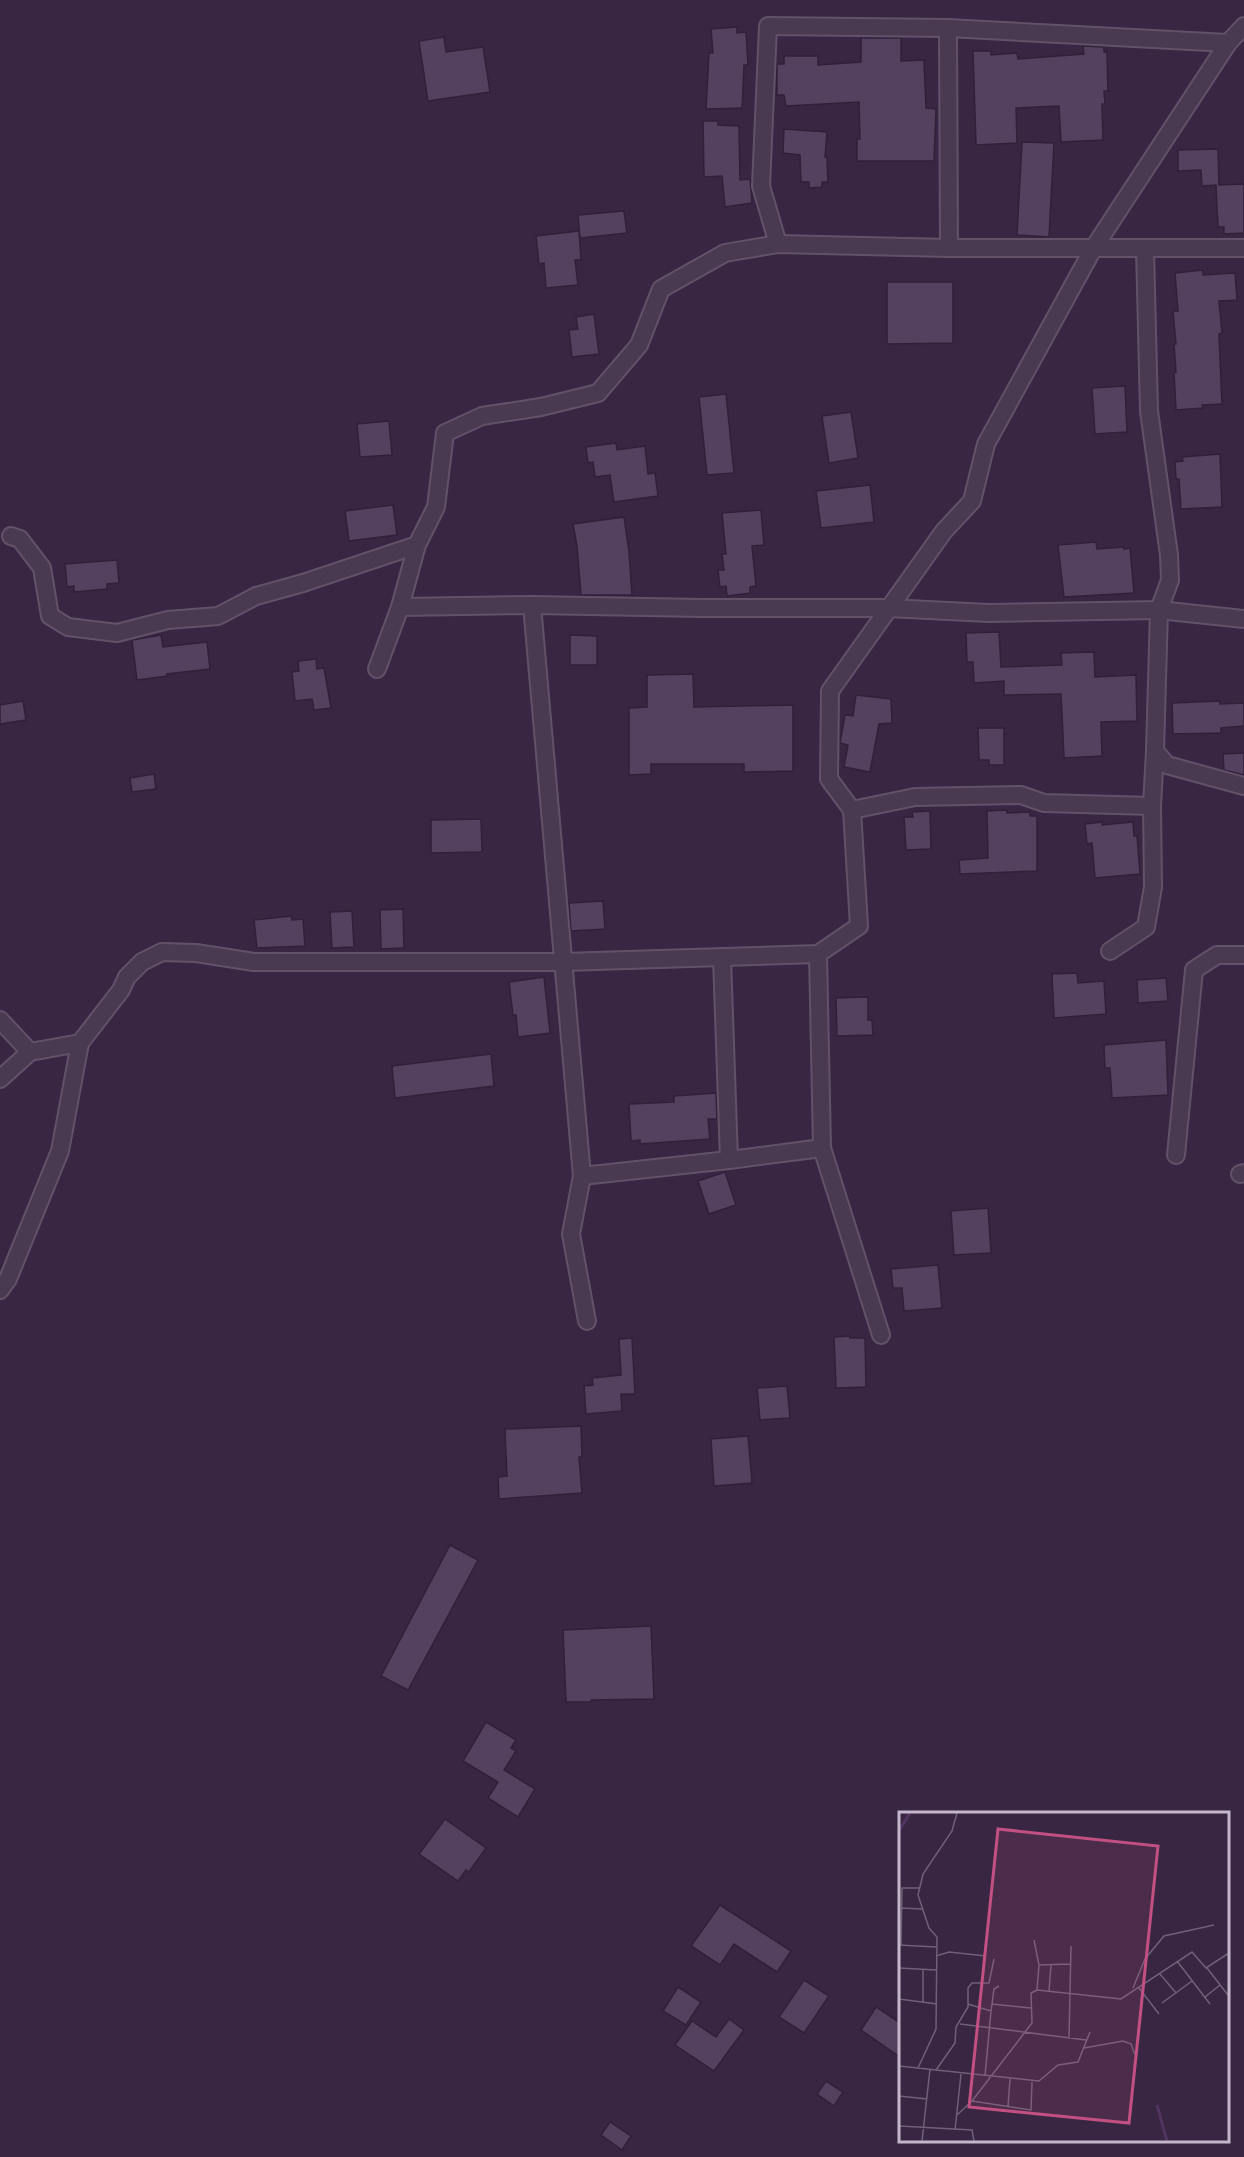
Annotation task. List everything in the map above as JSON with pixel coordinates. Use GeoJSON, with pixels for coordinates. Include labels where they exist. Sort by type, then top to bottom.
{"type":"FeatureCollection","features":[{"type":"Feature","properties":{"kind":"street"},"geometry":{"type":"LineString","coordinates":[[778,244],[760,186],[768,26],[948,27],[1228,44]]}},
{"type":"Feature","properties":{"kind":"street"},"geometry":{"type":"LineString","coordinates":[[0,1290],[8,1279],[60,1150],[80,1042],[121,990],[127,977],[142,962],[162,952],[196,953],[254,962],[563,962],[818,954],[859,926],[852,810],[829,779],[830,691],[944,531],[972,501],[986,444],[1093,249],[1228,44],[1244,26]]}},
{"type":"Feature","properties":{"kind":"street"},"geometry":{"type":"LineString","coordinates":[[948,27],[949,248]]}},
{"type":"Feature","properties":{"kind":"street"},"geometry":{"type":"LineString","coordinates":[[377,669],[400,607],[417,545],[436,507],[445,433],[482,416],[598,393],[639,345],[661,289],[725,253],[778,244],[949,248],[1244,248]]}},
{"type":"Feature","properties":{"kind":"street"},"geometry":{"type":"LineString","coordinates":[[1110,951],[1146,927],[1153,886],[1152,806],[1159,610],[1170,580],[1169,555],[1149,411],[1145,248]]}},
{"type":"Feature","properties":{"kind":"street"},"geometry":{"type":"LineString","coordinates":[[11,536],[20,539],[42,568],[50,616],[68,627],[117,633],[168,620],[218,616],[256,596],[303,583],[417,545]]}},
{"type":"Feature","properties":{"kind":"street"},"geometry":{"type":"LineString","coordinates":[[400,607],[532,605],[888,608],[989,613],[1159,610],[1244,619]]}},
{"type":"Feature","properties":{"kind":"street"},"geometry":{"type":"LineString","coordinates":[[532,605],[582,1176],[571,1234],[587,1321]]}},
{"type":"Feature","properties":{"kind":"street"},"geometry":{"type":"LineString","coordinates":[[1155,752],[1167,765],[1244,786]]}},
{"type":"Feature","properties":{"kind":"street"},"geometry":{"type":"LineString","coordinates":[[852,810],[915,797],[1021,795],[1044,802],[1152,806]]}},
{"type":"Feature","properties":{"kind":"street"},"geometry":{"type":"LineString","coordinates":[[818,954],[822,1148],[881,1335]]}},
{"type":"Feature","properties":{"kind":"street"},"geometry":{"type":"LineString","coordinates":[[1176,1155],[1194,970],[1217,955],[1244,955]]}},
{"type":"Feature","properties":{"kind":"street"},"geometry":{"type":"LineString","coordinates":[[722,957],[729,1160]]}},
{"type":"Feature","properties":{"kind":"street"},"geometry":{"type":"LineString","coordinates":[[0,1020],[30,1052]]}},
{"type":"Feature","properties":{"kind":"street"},"geometry":{"type":"LineString","coordinates":[[0,1079],[30,1052],[80,1042]]}},
{"type":"Feature","properties":{"kind":"street"},"geometry":{"type":"LineString","coordinates":[[582,1176],[822,1148]]}},
{"type":"Feature","properties":{"kind":"building"},"geometry":{"type":"Polygon","coordinates":[[[737,27],[737,33],[746,32],[748,65],[744,65],[742,108],[706,109],[709,53],[713,53],[711,29],[737,27]]]}},
{"type":"Feature","properties":{"kind":"building"},"geometry":{"type":"Polygon","coordinates":[[[444,37],[446,52],[483,47],[490,92],[428,101],[419,41],[444,37]]]}},
{"type":"Feature","properties":{"kind":"building"},"geometry":{"type":"Polygon","coordinates":[[[861,38],[901,38],[901,61],[924,60],[926,108],[936,109],[934,161],[857,161],[857,139],[860,139],[859,102],[786,106],[784,95],[777,95],[777,64],[784,64],[784,56],[818,56],[818,65],[861,62],[861,38]]]}},
{"type":"Feature","properties":{"kind":"building"},"geometry":{"type":"Polygon","coordinates":[[[1083,46],[1104,47],[1104,52],[1107,52],[1108,91],[1104,91],[1105,104],[1102,104],[1103,140],[1061,142],[1059,106],[1016,108],[1017,143],[976,145],[973,51],[991,51],[991,55],[1017,53],[1018,59],[1084,54],[1083,46]]]}},
{"type":"Feature","properties":{"kind":"building"},"geometry":{"type":"Polygon","coordinates":[[[703,121],[718,121],[718,125],[739,126],[740,180],[750,179],[752,203],[725,207],[722,176],[704,177],[703,121]]]}},
{"type":"Feature","properties":{"kind":"building"},"geometry":{"type":"Polygon","coordinates":[[[784,129],[827,132],[825,157],[827,157],[828,182],[822,182],[822,187],[809,188],[809,182],[801,182],[800,155],[783,153],[784,129]]]}},
{"type":"Feature","properties":{"kind":"building"},"geometry":{"type":"Polygon","coordinates":[[[1022,142],[1054,143],[1049,237],[1017,235],[1022,142]]]}},
{"type":"Feature","properties":{"kind":"building"},"geometry":{"type":"Polygon","coordinates":[[[1218,149],[1219,185],[1244,184],[1244,233],[1224,234],[1224,227],[1218,227],[1216,185],[1202,186],[1201,170],[1178,171],[1178,150],[1218,149]]]}},
{"type":"Feature","properties":{"kind":"building"},"geometry":{"type":"Polygon","coordinates":[[[624,211],[627,233],[580,238],[578,215],[624,211]]]}},
{"type":"Feature","properties":{"kind":"building"},"geometry":{"type":"Polygon","coordinates":[[[579,231],[581,260],[575,260],[578,285],[546,288],[544,263],[539,264],[536,236],[579,231]]]}},
{"type":"Feature","properties":{"kind":"building"},"geometry":{"type":"Polygon","coordinates":[[[1203,270],[1203,275],[1235,273],[1237,300],[1219,301],[1222,333],[1219,334],[1222,404],[1176,410],[1174,344],[1176,344],[1173,311],[1178,311],[1175,273],[1203,270]]]}},
{"type":"Feature","properties":{"kind":"building"},"geometry":{"type":"Polygon","coordinates":[[[887,282],[953,282],[953,343],[887,344],[887,282]]]}},
{"type":"Feature","properties":{"kind":"building"},"geometry":{"type":"Polygon","coordinates":[[[594,314],[599,354],[572,357],[569,330],[578,329],[576,317],[594,314]]]}},
{"type":"Feature","properties":{"kind":"building"},"geometry":{"type":"Polygon","coordinates":[[[1125,386],[1127,432],[1095,434],[1092,388],[1125,386]]]}},
{"type":"Feature","properties":{"kind":"building"},"geometry":{"type":"Polygon","coordinates":[[[726,394],[734,473],[707,475],[699,397],[726,394]]]}},
{"type":"Feature","properties":{"kind":"building"},"geometry":{"type":"Polygon","coordinates":[[[851,412],[858,458],[829,463],[822,416],[851,412]]]}},
{"type":"Feature","properties":{"kind":"building"},"geometry":{"type":"Polygon","coordinates":[[[389,421],[392,455],[360,457],[357,424],[389,421]]]}},
{"type":"Feature","properties":{"kind":"building"},"geometry":{"type":"Polygon","coordinates":[[[616,443],[617,450],[645,446],[648,474],[655,473],[658,496],[614,502],[610,475],[595,477],[593,462],[588,463],[586,447],[616,443]]]}},
{"type":"Feature","properties":{"kind":"building"},"geometry":{"type":"Polygon","coordinates":[[[1220,454],[1222,507],[1181,509],[1179,479],[1176,479],[1175,462],[1183,461],[1182,457],[1220,454]]]}},
{"type":"Feature","properties":{"kind":"building"},"geometry":{"type":"Polygon","coordinates":[[[870,485],[874,522],[821,528],[816,491],[870,485]]]}},
{"type":"Feature","properties":{"kind":"building"},"geometry":{"type":"Polygon","coordinates":[[[393,505],[397,535],[349,541],[345,511],[393,505]]]}},
{"type":"Feature","properties":{"kind":"building"},"geometry":{"type":"Polygon","coordinates":[[[761,510],[764,545],[752,546],[756,586],[750,587],[750,593],[727,596],[726,586],[720,587],[718,570],[724,570],[722,554],[726,554],[722,513],[761,510]]]}},
{"type":"Feature","properties":{"kind":"building"},"geometry":{"type":"Polygon","coordinates":[[[624,517],[632,595],[581,595],[573,524],[624,517]]]}},
{"type":"Feature","properties":{"kind":"building"},"geometry":{"type":"Polygon","coordinates":[[[1096,542],[1097,549],[1130,548],[1134,593],[1064,597],[1058,545],[1096,542]]]}},
{"type":"Feature","properties":{"kind":"building"},"geometry":{"type":"Polygon","coordinates":[[[117,560],[119,583],[107,584],[107,589],[74,592],[74,586],[67,587],[65,564],[117,560]]]}},
{"type":"Feature","properties":{"kind":"building"},"geometry":{"type":"Polygon","coordinates":[[[999,632],[1001,667],[1062,665],[1061,653],[1094,652],[1095,677],[1136,675],[1137,721],[1101,722],[1102,756],[1064,758],[1061,694],[1004,695],[1004,681],[974,683],[973,662],[967,662],[966,633],[999,632]]]}},
{"type":"Feature","properties":{"kind":"building"},"geometry":{"type":"Polygon","coordinates":[[[161,635],[163,647],[207,642],[210,669],[137,680],[132,640],[161,635]]]}},
{"type":"Feature","properties":{"kind":"building"},"geometry":{"type":"Polygon","coordinates":[[[570,635],[597,636],[597,665],[570,665],[570,635]]]}},
{"type":"Feature","properties":{"kind":"building"},"geometry":{"type":"Polygon","coordinates":[[[316,659],[317,669],[324,668],[331,708],[314,710],[312,699],[295,701],[292,672],[299,671],[298,661],[316,659]]]}},
{"type":"Feature","properties":{"kind":"building"},"geometry":{"type":"Polygon","coordinates":[[[693,674],[694,707],[793,705],[793,771],[744,772],[744,764],[651,764],[651,774],[629,775],[629,708],[647,707],[647,675],[693,674]]]}},
{"type":"Feature","properties":{"kind":"building"},"geometry":{"type":"Polygon","coordinates":[[[856,695],[891,699],[892,723],[879,724],[870,772],[844,767],[848,745],[840,743],[845,715],[853,716],[856,695]]]}},
{"type":"Feature","properties":{"kind":"building"},"geometry":{"type":"Polygon","coordinates":[[[23,701],[26,720],[0,724],[0,705],[23,701]]]}},
{"type":"Feature","properties":{"kind":"building"},"geometry":{"type":"Polygon","coordinates":[[[1220,701],[1220,704],[1244,703],[1244,726],[1221,728],[1221,733],[1173,734],[1172,703],[1220,701]]]}},
{"type":"Feature","properties":{"kind":"building"},"geometry":{"type":"Polygon","coordinates":[[[978,728],[1004,728],[1004,765],[989,765],[989,760],[979,760],[978,728]]]}},
{"type":"Feature","properties":{"kind":"building"},"geometry":{"type":"Polygon","coordinates":[[[1244,753],[1244,775],[1224,770],[1223,754],[1244,753]]]}},
{"type":"Feature","properties":{"kind":"building"},"geometry":{"type":"Polygon","coordinates":[[[154,774],[156,789],[132,792],[130,778],[154,774]]]}},
{"type":"Feature","properties":{"kind":"building"},"geometry":{"type":"Polygon","coordinates":[[[1007,810],[1007,813],[1030,812],[1030,816],[1037,816],[1037,871],[960,874],[959,860],[988,858],[987,811],[1007,810]]]}},
{"type":"Feature","properties":{"kind":"building"},"geometry":{"type":"Polygon","coordinates":[[[930,811],[931,849],[906,850],[904,817],[913,817],[912,812],[930,811]]]}},
{"type":"Feature","properties":{"kind":"building"},"geometry":{"type":"Polygon","coordinates":[[[481,819],[482,852],[431,853],[431,820],[481,819]]]}},
{"type":"Feature","properties":{"kind":"building"},"geometry":{"type":"Polygon","coordinates":[[[1102,822],[1102,825],[1133,822],[1134,836],[1137,836],[1140,874],[1095,878],[1092,843],[1087,844],[1085,824],[1102,822]]]}},
{"type":"Feature","properties":{"kind":"building"},"geometry":{"type":"Polygon","coordinates":[[[603,901],[605,929],[571,931],[569,903],[603,901]]]}},
{"type":"Feature","properties":{"kind":"building"},"geometry":{"type":"Polygon","coordinates":[[[403,909],[404,948],[381,949],[380,910],[403,909]]]}},
{"type":"Feature","properties":{"kind":"building"},"geometry":{"type":"Polygon","coordinates":[[[352,911],[354,947],[332,948],[330,912],[352,911]]]}},
{"type":"Feature","properties":{"kind":"building"},"geometry":{"type":"Polygon","coordinates":[[[291,916],[292,920],[303,919],[305,946],[257,948],[254,920],[291,916]]]}},
{"type":"Feature","properties":{"kind":"building"},"geometry":{"type":"Polygon","coordinates":[[[1077,973],[1078,983],[1104,981],[1106,1014],[1054,1018],[1052,974],[1077,973]]]}},
{"type":"Feature","properties":{"kind":"building"},"geometry":{"type":"Polygon","coordinates":[[[544,977],[550,1033],[518,1037],[509,982],[544,977]]]}},
{"type":"Feature","properties":{"kind":"building"},"geometry":{"type":"Polygon","coordinates":[[[1166,978],[1168,1001],[1138,1003],[1137,980],[1166,978]]]}},
{"type":"Feature","properties":{"kind":"building"},"geometry":{"type":"Polygon","coordinates":[[[868,997],[868,1020],[872,1020],[873,1035],[837,1036],[836,998],[868,997]]]}},
{"type":"Feature","properties":{"kind":"building"},"geometry":{"type":"Polygon","coordinates":[[[1166,1040],[1168,1095],[1112,1098],[1110,1068],[1105,1068],[1104,1045],[1166,1040]]]}},
{"type":"Feature","properties":{"kind":"building"},"geometry":{"type":"Polygon","coordinates":[[[491,1054],[494,1086],[395,1098],[392,1066],[491,1054]]]}},
{"type":"Feature","properties":{"kind":"building"},"geometry":{"type":"Polygon","coordinates":[[[716,1093],[717,1119],[708,1119],[710,1139],[640,1144],[640,1140],[631,1141],[629,1104],[674,1102],[674,1096],[716,1093]]]}},
{"type":"Feature","properties":{"kind":"building"},"geometry":{"type":"Polygon","coordinates":[[[725,1172],[736,1205],[709,1214],[698,1181],[725,1172]]]}},
{"type":"Feature","properties":{"kind":"building"},"geometry":{"type":"Polygon","coordinates":[[[988,1208],[991,1253],[954,1255],[951,1211],[988,1208]]]}},
{"type":"Feature","properties":{"kind":"building"},"geometry":{"type":"Polygon","coordinates":[[[938,1265],[942,1308],[904,1311],[902,1288],[893,1288],[891,1269],[938,1265]]]}},
{"type":"Feature","properties":{"kind":"building"},"geometry":{"type":"Polygon","coordinates":[[[850,1336],[850,1338],[865,1338],[866,1387],[836,1388],[834,1337],[850,1336]]]}},
{"type":"Feature","properties":{"kind":"building"},"geometry":{"type":"Polygon","coordinates":[[[632,1338],[635,1394],[621,1394],[622,1411],[586,1414],[584,1386],[593,1385],[592,1378],[621,1375],[619,1339],[632,1338]]]}},
{"type":"Feature","properties":{"kind":"building"},"geometry":{"type":"Polygon","coordinates":[[[787,1386],[790,1418],[760,1420],[757,1388],[787,1386]]]}},
{"type":"Feature","properties":{"kind":"building"},"geometry":{"type":"Polygon","coordinates":[[[581,1426],[582,1457],[579,1457],[582,1493],[499,1499],[498,1477],[507,1476],[505,1429],[581,1426]]]}},
{"type":"Feature","properties":{"kind":"building"},"geometry":{"type":"Polygon","coordinates":[[[748,1436],[752,1483],[714,1486],[711,1439],[748,1436]]]}},
{"type":"Feature","properties":{"kind":"building"},"geometry":{"type":"Polygon","coordinates":[[[450,1545],[478,1560],[408,1690],[381,1676],[450,1545]]]}},
{"type":"Feature","properties":{"kind":"building"},"geometry":{"type":"Polygon","coordinates":[[[651,1626],[654,1699],[566,1702],[563,1630],[651,1626]]]}},
{"type":"Feature","properties":{"kind":"building"},"geometry":{"type":"Polygon","coordinates":[[[486,1722],[516,1740],[511,1748],[516,1751],[504,1770],[535,1789],[518,1817],[488,1798],[498,1782],[463,1761],[486,1722]]]}},
{"type":"Feature","properties":{"kind":"building"},"geometry":{"type":"Polygon","coordinates":[[[445,1819],[486,1848],[469,1872],[466,1870],[458,1881],[419,1854],[445,1819]]]}},
{"type":"Feature","properties":{"kind":"building"},"geometry":{"type":"Polygon","coordinates":[[[720,1905],[791,1951],[777,1972],[734,1944],[720,1965],[691,1946],[720,1905]]]}},
{"type":"Feature","properties":{"kind":"building"},"geometry":{"type":"Polygon","coordinates":[[[804,1980],[829,1996],[804,2033],[779,2017],[804,1980]]]}},
{"type":"Feature","properties":{"kind":"building"},"geometry":{"type":"Polygon","coordinates":[[[678,1987],[701,2002],[686,2025],[663,2011],[678,1987]]]}},
{"type":"Feature","properties":{"kind":"building"},"geometry":{"type":"Polygon","coordinates":[[[876,2007],[899,2022],[899,2056],[861,2030],[876,2007]]]}},
{"type":"Feature","properties":{"kind":"building"},"geometry":{"type":"Polygon","coordinates":[[[729,2019],[744,2030],[714,2071],[675,2045],[692,2021],[716,2037],[729,2019]]]}},
{"type":"Feature","properties":{"kind":"building"},"geometry":{"type":"Polygon","coordinates":[[[826,2081],[843,2092],[834,2106],[817,2094],[826,2081]]]}},
{"type":"Feature","properties":{"kind":"building"},"geometry":{"type":"Polygon","coordinates":[[[610,2122],[631,2136],[622,2150],[601,2135],[610,2122]]]}}]}
